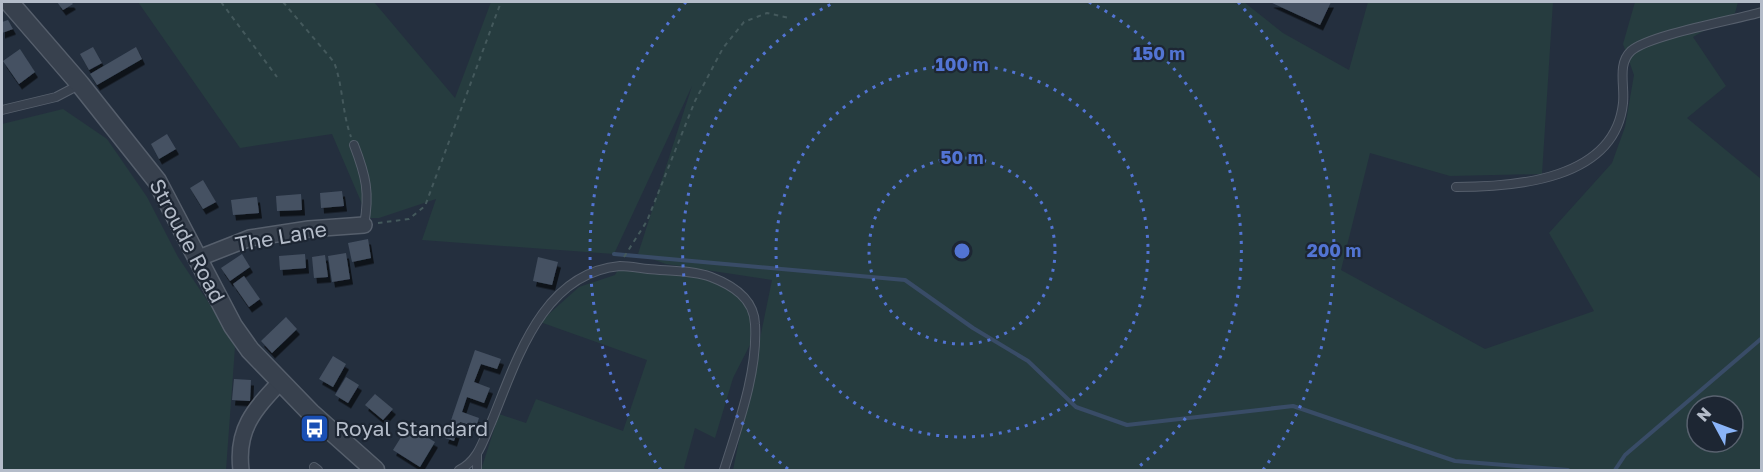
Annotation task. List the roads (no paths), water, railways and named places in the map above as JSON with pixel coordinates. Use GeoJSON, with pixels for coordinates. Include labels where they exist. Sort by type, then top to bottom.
{"type":"FeatureCollection","features":[{"type":"Feature","properties":{"kind":"street","name":"Stroude Road"},"geometry":{"type":"LineString","coordinates":[[9,2],[80,84],[157,181],[233,326],[250,350],[375,471]]}},
{"type":"Feature","properties":{"kind":"street","name":"The Lane"},"geometry":{"type":"LineString","coordinates":[[199,258],[250,238],[309,229],[364,225]]}},
{"type":"Feature","properties":{"kind":"street"},"geometry":{"type":"LineString","coordinates":[[241,471],[241,449],[246,425],[281,381]]}},
{"type":"Feature","properties":{"kind":"lane"},"geometry":{"type":"LineString","coordinates":[[1456,187],[1497,187],[1528,183],[1551,177],[1576,166],[1600,150],[1616,131],[1623,108],[1623,61],[1632,50],[1672,35],[1761,12]]}},
{"type":"Feature","properties":{"kind":"lane"},"geometry":{"type":"LineString","coordinates":[[2,110],[56,97],[80,84]]}},
{"type":"Feature","properties":{"kind":"lane"},"geometry":{"type":"LineString","coordinates":[[354,145],[365,173],[369,199],[364,225]]}},
{"type":"Feature","properties":{"kind":"lane"},"geometry":{"type":"LineString","coordinates":[[477,471],[477,455],[530,332],[545,310],[553,300],[585,276],[620,266],[707,276],[734,287],[749,304],[755,317],[756,333],[751,369],[724,471]]}},
{"type":"Feature","properties":{"kind":"lane"},"geometry":{"type":"LineString","coordinates":[[459,471],[477,455]]}},
{"type":"Feature","properties":{"kind":"waterway"},"geometry":{"type":"LineString","coordinates":[[614,254],[905,280],[973,328],[1028,361],[1076,407],[1127,425],[1293,406],[1455,461],[1568,470]]}},
{"type":"Feature","properties":{"kind":"waterway"},"geometry":{"type":"LineString","coordinates":[[1615,470],[1625,455],[1762,338]]}},
{"type":"Feature","properties":{"kind":"place","name":"Royal Standard"},"geometry":{"type":"Point","coordinates":[314,429]}}]}
